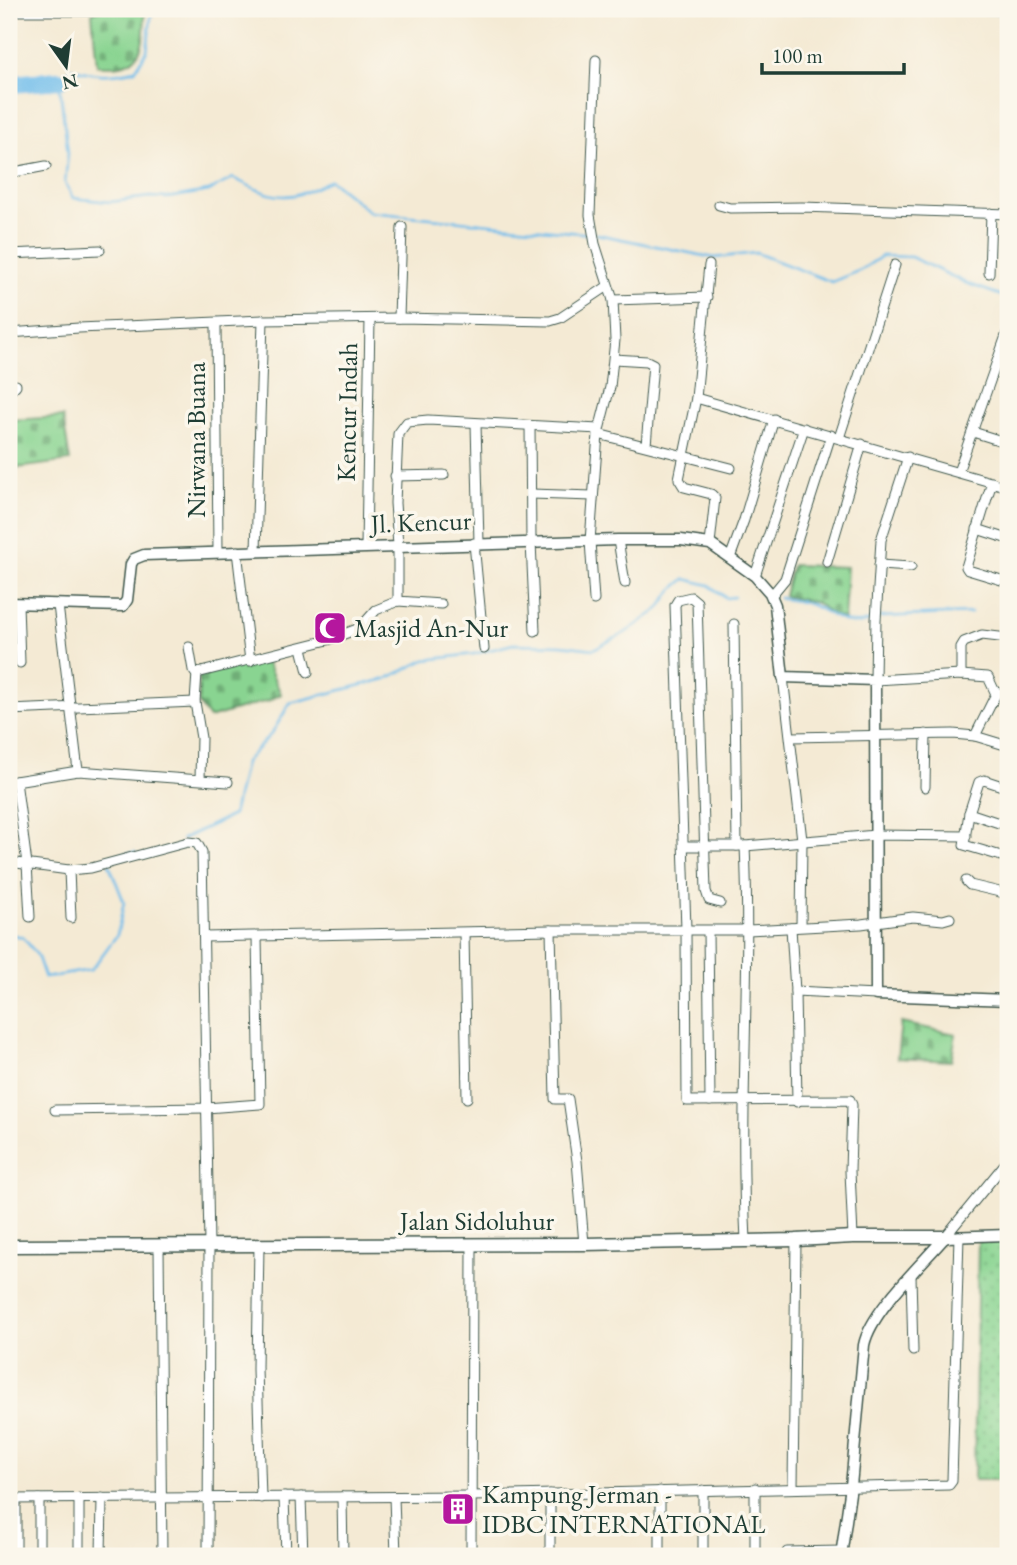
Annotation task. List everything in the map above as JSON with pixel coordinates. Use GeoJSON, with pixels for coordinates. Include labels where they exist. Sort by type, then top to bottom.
{"type":"FeatureCollection","features":[{"type":"Feature","properties":{"kind":"main road","name":"Jalan Sidoluhur"},"geometry":{"type":"LineString","coordinates":[[9,1246],[584,1244],[945,1237]]}},
{"type":"Feature","properties":{"kind":"street"},"geometry":{"type":"LineString","coordinates":[[9,11],[100,9]]}},
{"type":"Feature","properties":{"kind":"street"},"geometry":{"type":"LineString","coordinates":[[594,600],[590,541],[598,432],[614,359],[613,300],[595,244],[590,204],[596,60]]}},
{"type":"Feature","properties":{"kind":"street"},"geometry":{"type":"LineString","coordinates":[[9,173],[46,166]]}},
{"type":"Feature","properties":{"kind":"street"},"geometry":{"type":"LineString","coordinates":[[719,205],[730,208],[802,207],[1008,214]]}},
{"type":"Feature","properties":{"kind":"street"},"geometry":{"type":"LineString","coordinates":[[989,274],[991,213]]}},
{"type":"Feature","properties":{"kind":"street"},"geometry":{"type":"LineString","coordinates":[[399,318],[402,227]]}},
{"type":"Feature","properties":{"kind":"street"},"geometry":{"type":"LineString","coordinates":[[9,254],[100,250]]}},
{"type":"Feature","properties":{"kind":"street"},"geometry":{"type":"LineString","coordinates":[[709,265],[696,398],[680,479],[681,484],[688,488],[711,494],[715,498],[710,544]]}},
{"type":"Feature","properties":{"kind":"street"},"geometry":{"type":"LineString","coordinates":[[771,596],[785,579],[895,265]]}},
{"type":"Feature","properties":{"kind":"street"},"geometry":{"type":"LineString","coordinates":[[9,333],[263,320],[399,318],[550,321],[560,318],[608,286]]}},
{"type":"Feature","properties":{"kind":"street"},"geometry":{"type":"LineString","coordinates":[[613,300],[707,297]]}},
{"type":"Feature","properties":{"kind":"street","name":"Kencur Indah"},"geometry":{"type":"LineString","coordinates":[[366,547],[370,319]]}},
{"type":"Feature","properties":{"kind":"street"},"geometry":{"type":"LineString","coordinates":[[256,551],[263,320]]}},
{"type":"Feature","properties":{"kind":"street","name":"Nirwana Buana"},"geometry":{"type":"LineString","coordinates":[[216,327],[218,552]]}},
{"type":"Feature","properties":{"kind":"street"},"geometry":{"type":"LineString","coordinates":[[958,472],[1008,330]]}},
{"type":"Feature","properties":{"kind":"street"},"geometry":{"type":"LineString","coordinates":[[614,359],[647,361],[653,364],[646,445]]}},
{"type":"Feature","properties":{"kind":"street"},"geometry":{"type":"LineString","coordinates":[[696,398],[1008,487]]}},
{"type":"Feature","properties":{"kind":"street"},"geometry":{"type":"LineString","coordinates":[[730,558],[774,419]]}},
{"type":"Feature","properties":{"kind":"street"},"geometry":{"type":"LineString","coordinates":[[398,601],[395,476],[398,435],[407,422],[428,420],[598,432],[731,468]]}},
{"type":"Feature","properties":{"kind":"street"},"geometry":{"type":"LineString","coordinates":[[476,424],[476,544],[484,649]]}},
{"type":"Feature","properties":{"kind":"street"},"geometry":{"type":"LineString","coordinates":[[530,426],[535,631]]}},
{"type":"Feature","properties":{"kind":"street"},"geometry":{"type":"LineString","coordinates":[[755,576],[804,428]]}},
{"type":"Feature","properties":{"kind":"street"},"geometry":{"type":"LineString","coordinates":[[974,432],[1007,439]]}},
{"type":"Feature","properties":{"kind":"street"},"geometry":{"type":"LineString","coordinates":[[827,562],[862,444]]}},
{"type":"Feature","properties":{"kind":"street"},"geometry":{"type":"LineString","coordinates":[[876,995],[875,680],[879,565],[883,530],[908,457]]}},
{"type":"Feature","properties":{"kind":"street"},"geometry":{"type":"LineString","coordinates":[[395,476],[444,475]]}},
{"type":"Feature","properties":{"kind":"street"},"geometry":{"type":"LineString","coordinates":[[992,482],[966,565],[967,569],[1008,582]]}},
{"type":"Feature","properties":{"kind":"street"},"geometry":{"type":"LineString","coordinates":[[531,494],[593,496]]}},
{"type":"Feature","properties":{"kind":"street"},"geometry":{"type":"LineString","coordinates":[[977,528],[1008,539]]}},
{"type":"Feature","properties":{"kind":"street"},"geometry":{"type":"LineString","coordinates":[[618,540],[625,583]]}},
{"type":"Feature","properties":{"kind":"street","name":"Jl. Kencur"},"geometry":{"type":"LineString","coordinates":[[13,603],[122,606],[127,600],[131,564],[137,557],[398,545],[681,540],[710,544],[755,576],[771,596],[776,612],[783,677]]}},
{"type":"Feature","properties":{"kind":"street"},"geometry":{"type":"LineString","coordinates":[[237,551],[250,661]]}},
{"type":"Feature","properties":{"kind":"street"},"geometry":{"type":"LineString","coordinates":[[879,565],[911,567]]}},
{"type":"Feature","properties":{"kind":"street"},"geometry":{"type":"LineString","coordinates":[[720,903],[709,900],[708,897],[696,602],[691,597],[678,600],[675,605],[684,846],[687,1101],[851,1101],[853,1237]]}},
{"type":"Feature","properties":{"kind":"street"},"geometry":{"type":"LineString","coordinates":[[195,674],[302,648],[360,628],[376,610],[398,601],[441,604]]}},
{"type":"Feature","properties":{"kind":"street"},"geometry":{"type":"LineString","coordinates":[[13,603],[19,663]]}},
{"type":"Feature","properties":{"kind":"street"},"geometry":{"type":"LineString","coordinates":[[58,605],[78,771]]}},
{"type":"Feature","properties":{"kind":"street"},"geometry":{"type":"LineString","coordinates":[[734,624],[741,846],[748,930],[744,1179],[746,1240]]}},
{"type":"Feature","properties":{"kind":"street"},"geometry":{"type":"LineString","coordinates":[[961,676],[961,647],[964,642],[982,635],[1008,638]]}},
{"type":"Feature","properties":{"kind":"street"},"geometry":{"type":"LineString","coordinates":[[189,647],[195,674],[195,702],[201,738],[200,779]]}},
{"type":"Feature","properties":{"kind":"street"},"geometry":{"type":"LineString","coordinates":[[302,648],[308,672]]}},
{"type":"Feature","properties":{"kind":"street"},"geometry":{"type":"LineString","coordinates":[[797,1102],[796,927],[802,841],[783,677],[875,680],[988,677],[996,692],[995,698],[975,736]]}},
{"type":"Feature","properties":{"kind":"street"},"geometry":{"type":"LineString","coordinates":[[996,692],[1008,695]]}},
{"type":"Feature","properties":{"kind":"street"},"geometry":{"type":"LineString","coordinates":[[9,709],[195,702]]}},
{"type":"Feature","properties":{"kind":"street"},"geometry":{"type":"LineString","coordinates":[[791,737],[926,734],[975,736],[1008,746]]}},
{"type":"Feature","properties":{"kind":"street"},"geometry":{"type":"LineString","coordinates":[[925,786],[926,734]]}},
{"type":"Feature","properties":{"kind":"street"},"geometry":{"type":"LineString","coordinates":[[30,917],[27,864],[13,782],[78,771],[228,782]]}},
{"type":"Feature","properties":{"kind":"street"},"geometry":{"type":"LineString","coordinates":[[1008,788],[980,780],[969,813],[964,845],[1008,858]]}},
{"type":"Feature","properties":{"kind":"street"},"geometry":{"type":"LineString","coordinates":[[969,813],[1008,826]]}},
{"type":"Feature","properties":{"kind":"street"},"geometry":{"type":"LineString","coordinates":[[684,846],[741,846],[876,835],[967,836]]}},
{"type":"Feature","properties":{"kind":"street"},"geometry":{"type":"LineString","coordinates":[[9,862],[69,870],[108,865],[188,842],[199,845],[202,852],[209,1245],[208,1556]]}},
{"type":"Feature","properties":{"kind":"street"},"geometry":{"type":"LineString","coordinates":[[69,870],[71,918]]}},
{"type":"Feature","properties":{"kind":"street"},"geometry":{"type":"LineString","coordinates":[[965,881],[970,885],[1008,894]]}},
{"type":"Feature","properties":{"kind":"street"},"geometry":{"type":"LineString","coordinates":[[204,937],[551,930],[748,930],[913,917],[943,920],[950,918]]}},
{"type":"Feature","properties":{"kind":"street"},"geometry":{"type":"LineString","coordinates":[[551,930],[555,1099],[568,1099],[577,1161],[584,1244]]}},
{"type":"Feature","properties":{"kind":"street"},"geometry":{"type":"LineString","coordinates":[[708,931],[710,1101]]}},
{"type":"Feature","properties":{"kind":"street"},"geometry":{"type":"LineString","coordinates":[[464,933],[467,1098]]}},
{"type":"Feature","properties":{"kind":"street"},"geometry":{"type":"LineString","coordinates":[[55,1110],[206,1108],[260,1104],[257,937]]}},
{"type":"Feature","properties":{"kind":"street"},"geometry":{"type":"LineString","coordinates":[[795,991],[1008,1000]]}},
{"type":"Feature","properties":{"kind":"street"},"geometry":{"type":"LineString","coordinates":[[787,1552],[842,1554],[852,1486],[866,1336],[880,1311],[1008,1160]]}},
{"type":"Feature","properties":{"kind":"street"},"geometry":{"type":"LineString","coordinates":[[945,1237],[1008,1235]]}},
{"type":"Feature","properties":{"kind":"street"},"geometry":{"type":"LineString","coordinates":[[16,1556],[12,1499],[472,1496],[951,1484],[959,1236]]}},
{"type":"Feature","properties":{"kind":"street"},"geometry":{"type":"LineString","coordinates":[[793,1487],[796,1240]]}},
{"type":"Feature","properties":{"kind":"street"},"geometry":{"type":"LineString","coordinates":[[259,1245],[257,1368],[261,1498]]}},
{"type":"Feature","properties":{"kind":"street"},"geometry":{"type":"LineString","coordinates":[[471,1556],[472,1245]]}},
{"type":"Feature","properties":{"kind":"street"},"geometry":{"type":"LineString","coordinates":[[159,1246],[162,1556]]}},
{"type":"Feature","properties":{"kind":"street"},"geometry":{"type":"LineString","coordinates":[[911,1276],[913,1351]]}},
{"type":"Feature","properties":{"kind":"street"},"geometry":{"type":"LineString","coordinates":[[755,1488],[755,1556]]}},
{"type":"Feature","properties":{"kind":"street"},"geometry":{"type":"LineString","coordinates":[[703,1490],[703,1556]]}},
{"type":"Feature","properties":{"kind":"street"},"geometry":{"type":"LineString","coordinates":[[660,1491],[660,1556]]}},
{"type":"Feature","properties":{"kind":"street"},"geometry":{"type":"LineString","coordinates":[[550,1494],[550,1556]]}},
{"type":"Feature","properties":{"kind":"street"},"geometry":{"type":"LineString","coordinates":[[284,1497],[286,1556]]}},
{"type":"Feature","properties":{"kind":"street"},"geometry":{"type":"LineString","coordinates":[[301,1497],[303,1556]]}},
{"type":"Feature","properties":{"kind":"street"},"geometry":{"type":"LineString","coordinates":[[342,1497],[343,1556]]}},
{"type":"Feature","properties":{"kind":"street"},"geometry":{"type":"LineString","coordinates":[[394,1497],[396,1556]]}},
{"type":"Feature","properties":{"kind":"street"},"geometry":{"type":"LineString","coordinates":[[79,1498],[79,1556]]}},
{"type":"Feature","properties":{"kind":"street"},"geometry":{"type":"LineString","coordinates":[[102,1498],[102,1556]]}},
{"type":"Feature","properties":{"kind":"street"},"geometry":{"type":"LineString","coordinates":[[39,1499],[39,1556]]}},
{"type":"Feature","properties":{"kind":"green space"},"geometry":{"type":"Polygon","coordinates":[[[102,9],[145,9],[142,45],[133,60],[113,66],[97,65],[92,13],[102,9]]]}},
{"type":"Feature","properties":{"kind":"green space"},"geometry":{"type":"Polygon","coordinates":[[[63,417],[70,461],[9,469],[9,420],[63,417]]]}},
{"type":"Feature","properties":{"kind":"green space"},"geometry":{"type":"Polygon","coordinates":[[[792,565],[847,567],[844,619],[832,615],[817,603],[784,596],[792,565]]]}},
{"type":"Feature","properties":{"kind":"green space"},"geometry":{"type":"Polygon","coordinates":[[[266,661],[281,694],[270,700],[209,718],[199,704],[199,674],[266,661]]]}},
{"type":"Feature","properties":{"kind":"green space"},"geometry":{"type":"Polygon","coordinates":[[[901,1023],[956,1034],[951,1061],[897,1058],[901,1023]]]}},
{"type":"Feature","properties":{"kind":"green space"},"geometry":{"type":"Polygon","coordinates":[[[978,1240],[1008,1240],[1008,1480],[974,1480],[978,1240]]]}},
{"type":"Feature","properties":{"kind":"waterway"},"geometry":{"type":"LineString","coordinates":[[152,9],[147,51],[135,70],[103,74],[71,68],[59,80],[68,153],[65,183],[73,198],[110,202],[150,197],[167,198],[209,191],[233,178],[260,191],[281,196],[303,193],[330,180],[370,212],[591,234]]}},
{"type":"Feature","properties":{"kind":"waterway"},"geometry":{"type":"LineString","coordinates":[[771,9],[780,12],[1008,13]]}},
{"type":"Feature","properties":{"kind":"waterway"},"geometry":{"type":"LineString","coordinates":[[9,87],[11,84],[59,80]]}},
{"type":"Feature","properties":{"kind":"waterway"},"geometry":{"type":"LineString","coordinates":[[597,234],[714,258],[756,253],[832,282],[861,270],[882,256],[911,257],[966,283],[1008,298]]}},
{"type":"Feature","properties":{"kind":"waterway"},"geometry":{"type":"LineString","coordinates":[[182,839],[233,815],[245,762],[272,733],[290,703],[386,679],[425,660],[474,654],[513,644],[594,649],[625,633],[659,609],[672,590],[685,579],[709,585],[726,598],[734,597]]}},
{"type":"Feature","properties":{"kind":"waterway"},"geometry":{"type":"LineString","coordinates":[[779,598],[808,604],[849,623],[857,624],[873,619]]}},
{"type":"Feature","properties":{"kind":"waterway"},"geometry":{"type":"LineString","coordinates":[[880,617],[971,613]]}},
{"type":"Feature","properties":{"kind":"waterway"},"geometry":{"type":"LineString","coordinates":[[115,857],[135,852]]}},
{"type":"Feature","properties":{"kind":"waterway"},"geometry":{"type":"LineString","coordinates":[[9,934],[23,937],[37,955],[45,978],[91,970],[117,935],[124,902],[109,864]]}},
{"type":"Feature","properties":{"kind":"place","name":"Masjid An-Nur"},"geometry":{"type":"Point","coordinates":[330,628]}},
{"type":"Feature","properties":{"kind":"place","name":"Kampung Jerman - IDBC INTERNATIONAL"},"geometry":{"type":"Point","coordinates":[458,1509]}}]}
